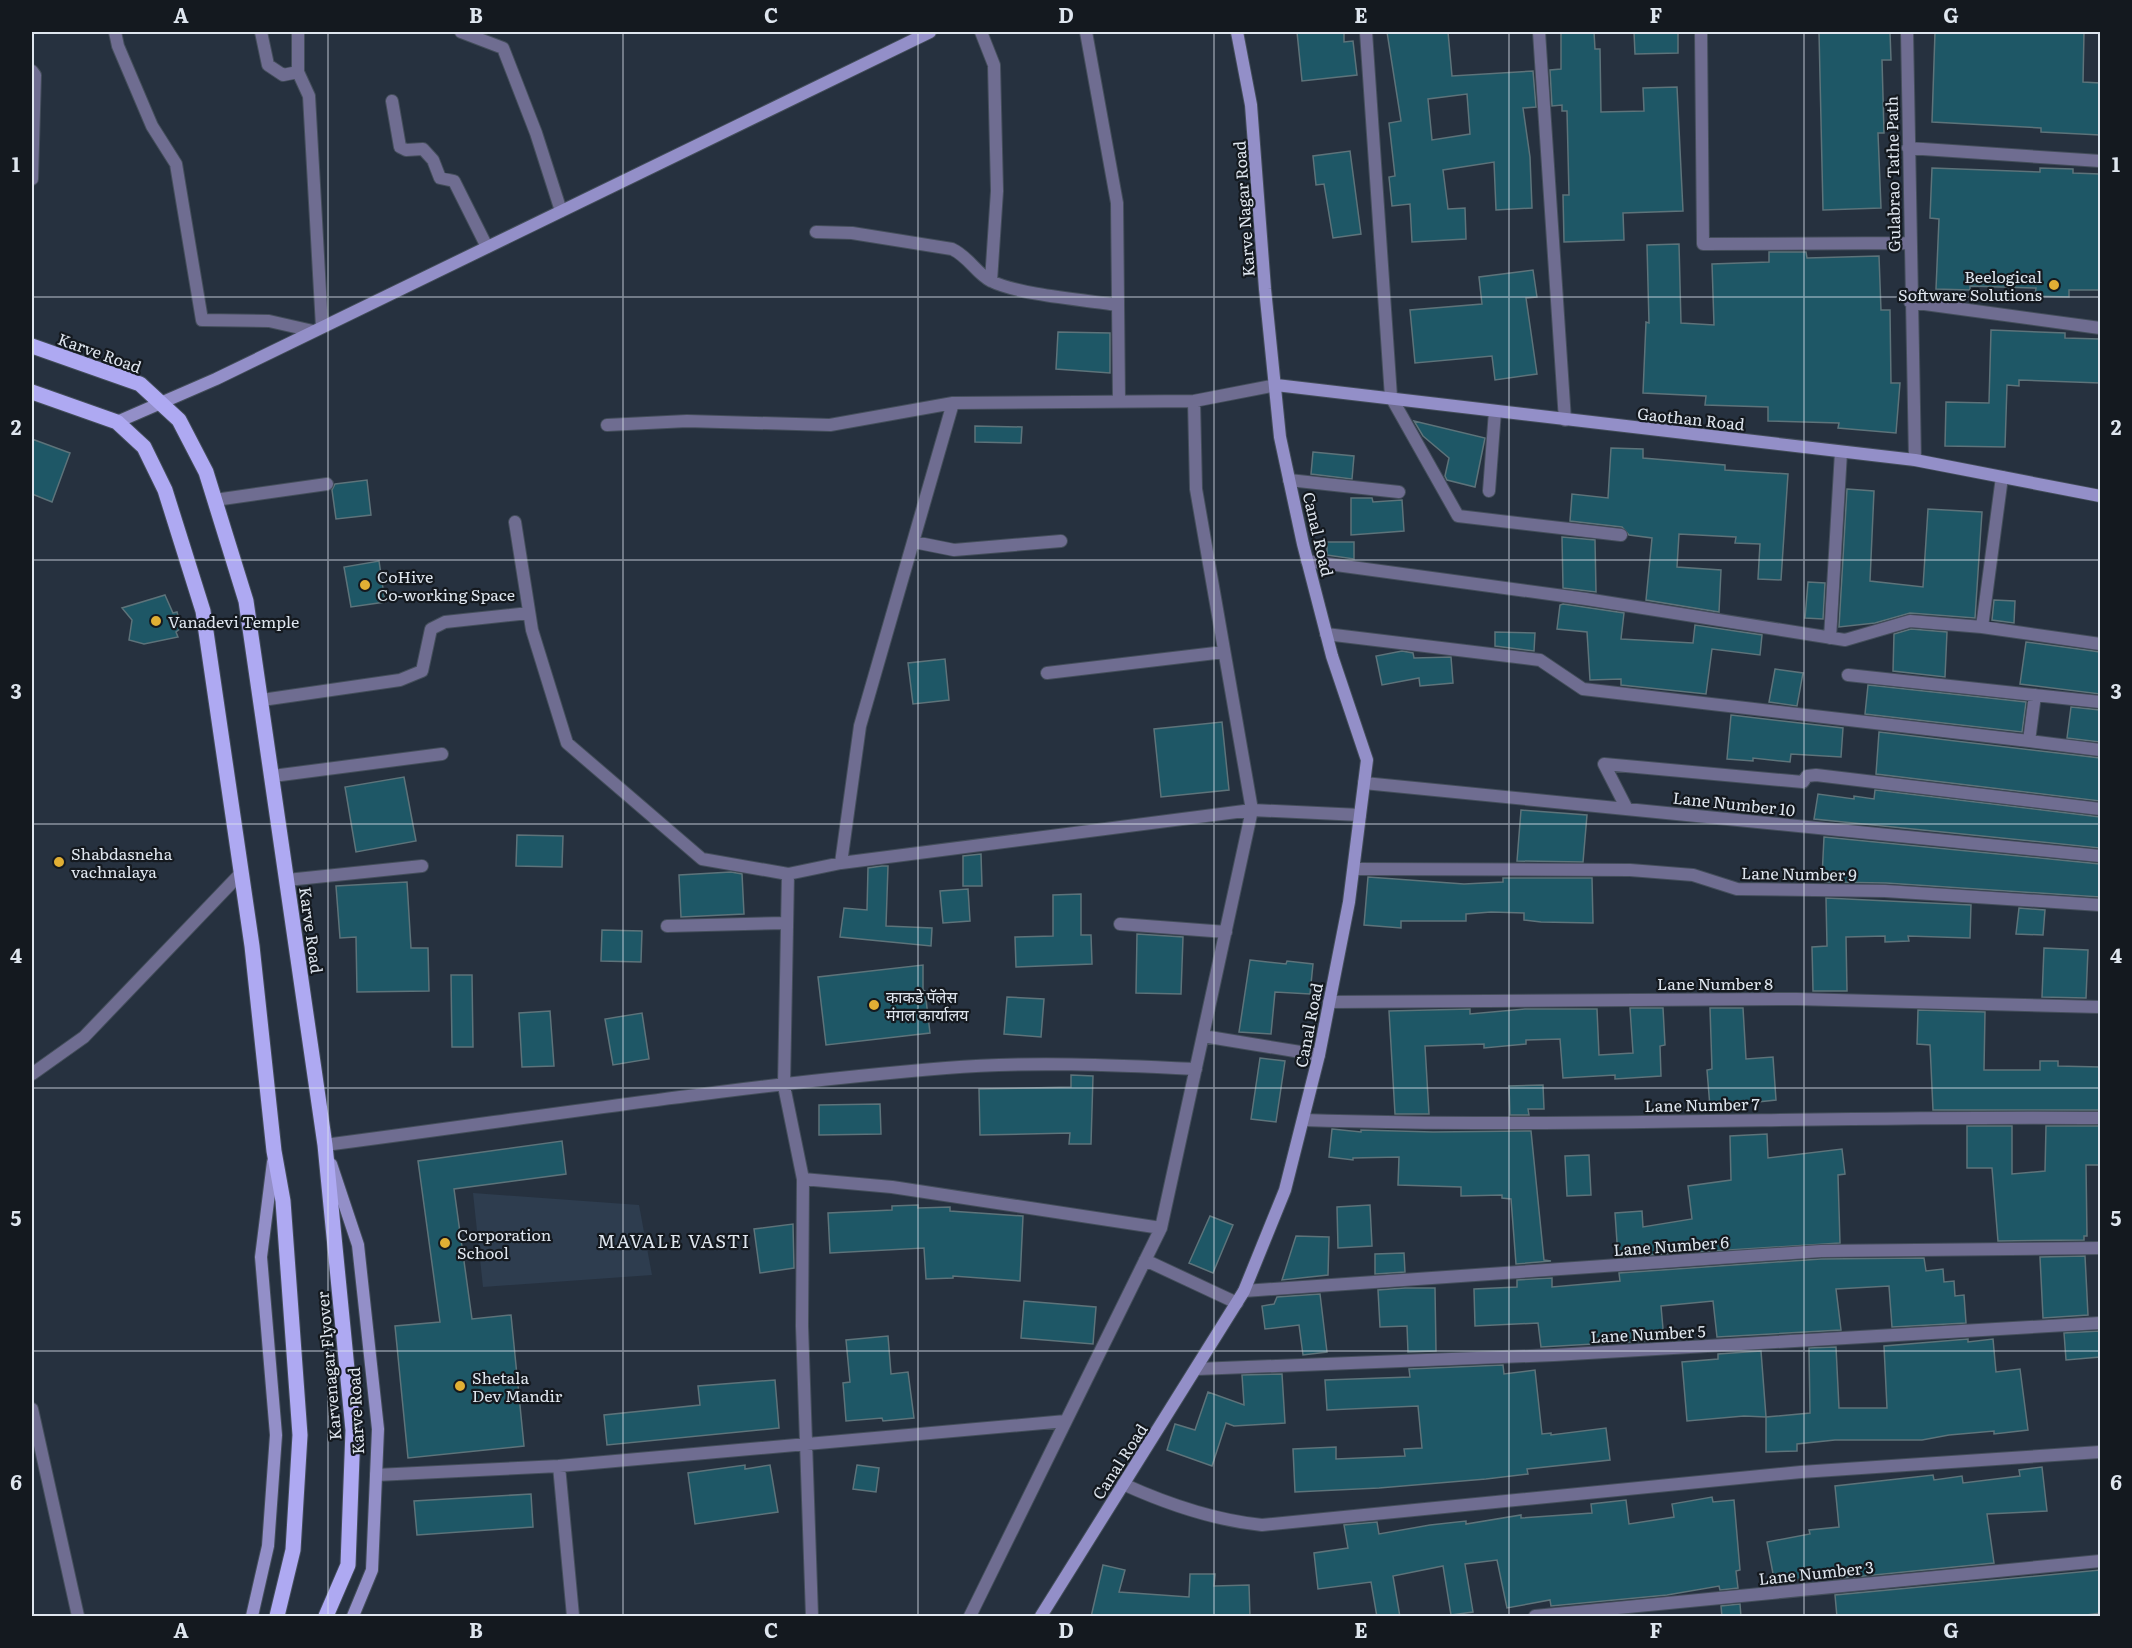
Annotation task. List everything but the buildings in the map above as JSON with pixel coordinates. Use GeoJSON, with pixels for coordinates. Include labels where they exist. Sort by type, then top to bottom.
{"type":"FeatureCollection","features":[{"type":"Feature","properties":{"kind":"main road","name":"Karve Road"},"geometry":{"type":"LineString","coordinates":[[32,346],[140,384],[179,420],[206,472],[246,601],[325,1145]]}},
{"type":"Feature","properties":{"kind":"main road"},"geometry":{"type":"LineString","coordinates":[[32,392],[117,422],[144,447],[165,490],[203,611],[242,872],[274,1151]]}},
{"type":"Feature","properties":{"kind":"main road","name":"Karvenagar Flyover"},"geometry":{"type":"LineString","coordinates":[[325,1145],[353,1430],[348,1565],[326,1617]]}},
{"type":"Feature","properties":{"kind":"main road","name":"Karvenagar Flyover"},"geometry":{"type":"LineString","coordinates":[[274,1151],[283,1201],[300,1435],[293,1550],[277,1617]]}},
{"type":"Feature","properties":{"kind":"street"},"geometry":{"type":"LineString","coordinates":[[115,32],[118,46],[152,126],[176,164],[202,320],[269,321],[318,329]]}},
{"type":"Feature","properties":{"kind":"street"},"geometry":{"type":"LineString","coordinates":[[261,32],[268,65],[283,75],[298,72]]}},
{"type":"Feature","properties":{"kind":"street"},"geometry":{"type":"LineString","coordinates":[[298,32],[298,72],[309,96],[318,329]]}},
{"type":"Feature","properties":{"kind":"street"},"geometry":{"type":"LineString","coordinates":[[460,32],[503,48],[536,133],[561,211]]}},
{"type":"Feature","properties":{"kind":"street"},"geometry":{"type":"LineString","coordinates":[[117,422],[216,379],[930,32]]}},
{"type":"Feature","properties":{"kind":"street"},"geometry":{"type":"LineString","coordinates":[[981,32],[994,65],[997,191],[991,281]]}},
{"type":"Feature","properties":{"kind":"street"},"geometry":{"type":"LineString","coordinates":[[1086,32],[1117,203],[1119,401]]}},
{"type":"Feature","properties":{"kind":"street","name":"Karve Nagar Road"},"geometry":{"type":"LineString","coordinates":[[1237,32],[1251,105],[1265,289],[1276,385]]}},
{"type":"Feature","properties":{"kind":"street"},"geometry":{"type":"LineString","coordinates":[[1366,32],[1391,397],[1458,516],[1621,535]]}},
{"type":"Feature","properties":{"kind":"street"},"geometry":{"type":"LineString","coordinates":[[1539,32],[1565,420]]}},
{"type":"Feature","properties":{"kind":"street"},"geometry":{"type":"LineString","coordinates":[[1701,32],[1703,244],[1909,243]]}},
{"type":"Feature","properties":{"kind":"street","name":"Gulabrao Tathe Path"},"geometry":{"type":"LineString","coordinates":[[1907,32],[1910,302],[1915,460]]}},
{"type":"Feature","properties":{"kind":"street"},"geometry":{"type":"LineString","coordinates":[[32,70],[35,75],[32,179]]}},
{"type":"Feature","properties":{"kind":"street"},"geometry":{"type":"LineString","coordinates":[[393,101],[400,147],[406,150],[423,149],[434,160],[440,178],[454,181],[487,247]]}},
{"type":"Feature","properties":{"kind":"street"},"geometry":{"type":"LineString","coordinates":[[1908,148],[2100,162]]}},
{"type":"Feature","properties":{"kind":"street"},"geometry":{"type":"LineString","coordinates":[[816,232],[852,233],[952,249],[962,254],[991,281],[1011,287],[1118,305]]}},
{"type":"Feature","properties":{"kind":"street"},"geometry":{"type":"LineString","coordinates":[[1910,302],[2100,328]]}},
{"type":"Feature","properties":{"kind":"street"},"geometry":{"type":"LineString","coordinates":[[607,425],[687,421],[830,425],[953,403],[1194,401],[1276,385]]}},
{"type":"Feature","properties":{"kind":"street","name":"Gaothan Road"},"geometry":{"type":"LineString","coordinates":[[1276,385],[1915,460],[2100,496]]}},
{"type":"Feature","properties":{"kind":"street","name":"Canal Road"},"geometry":{"type":"LineString","coordinates":[[1041,1617],[1244,1291],[1285,1190],[1319,1055],[1354,869],[1367,760],[1326,634],[1307,561],[1280,436],[1276,385]]}},
{"type":"Feature","properties":{"kind":"street"},"geometry":{"type":"LineString","coordinates":[[970,1617],[1161,1228],[1252,810],[1196,489],[1194,401]]}},
{"type":"Feature","properties":{"kind":"street"},"geometry":{"type":"LineString","coordinates":[[841,863],[860,726],[953,403]]}},
{"type":"Feature","properties":{"kind":"street"},"geometry":{"type":"LineString","coordinates":[[1489,491],[1496,411]]}},
{"type":"Feature","properties":{"kind":"street"},"geometry":{"type":"LineString","coordinates":[[1830,638],[1841,452]]}},
{"type":"Feature","properties":{"kind":"street"},"geometry":{"type":"LineString","coordinates":[[1982,627],[2002,477]]}},
{"type":"Feature","properties":{"kind":"street"},"geometry":{"type":"LineString","coordinates":[[1289,480],[1399,492]]}},
{"type":"Feature","properties":{"kind":"street"},"geometry":{"type":"LineString","coordinates":[[215,500],[327,484]]}},
{"type":"Feature","properties":{"kind":"street"},"geometry":{"type":"LineString","coordinates":[[515,522],[532,630],[567,743],[702,859],[788,874],[841,863],[1252,810],[1360,815]]}},
{"type":"Feature","properties":{"kind":"street"},"geometry":{"type":"LineString","coordinates":[[914,542],[954,550],[1060,541]]}},
{"type":"Feature","properties":{"kind":"street"},"geometry":{"type":"LineString","coordinates":[[1307,561],[1586,599],[1845,640],[1910,621],[1982,627],[2100,644]]}},
{"type":"Feature","properties":{"kind":"street"},"geometry":{"type":"LineString","coordinates":[[262,700],[400,680],[422,671],[431,629],[445,622],[529,613]]}},
{"type":"Feature","properties":{"kind":"street"},"geometry":{"type":"LineString","coordinates":[[1326,634],[1540,660],[1583,688],[2100,750]]}},
{"type":"Feature","properties":{"kind":"street"},"geometry":{"type":"LineString","coordinates":[[1047,673],[1224,652]]}},
{"type":"Feature","properties":{"kind":"street"},"geometry":{"type":"LineString","coordinates":[[1848,675],[2100,702]]}},
{"type":"Feature","properties":{"kind":"street"},"geometry":{"type":"LineString","coordinates":[[2029,741],[2035,694]]}},
{"type":"Feature","properties":{"kind":"street"},"geometry":{"type":"LineString","coordinates":[[273,777],[442,754]]}},
{"type":"Feature","properties":{"kind":"street"},"geometry":{"type":"LineString","coordinates":[[1627,810],[1604,764],[1803,782],[1807,776],[1816,775],[2100,809]]}},
{"type":"Feature","properties":{"kind":"street","name":"Lane Number 10"},"geometry":{"type":"LineString","coordinates":[[1364,783],[2100,856]]}},
{"type":"Feature","properties":{"kind":"street"},"geometry":{"type":"LineString","coordinates":[[287,880],[422,866]]}},
{"type":"Feature","properties":{"kind":"street","name":"Lane Number 9"},"geometry":{"type":"LineString","coordinates":[[1354,869],[1630,870],[1693,875],[1737,889],[1885,891],[2100,905]]}},
{"type":"Feature","properties":{"kind":"street"},"geometry":{"type":"LineString","coordinates":[[32,1074],[84,1037],[242,872]]}},
{"type":"Feature","properties":{"kind":"street"},"geometry":{"type":"LineString","coordinates":[[788,874],[784,1086],[803,1179],[802,1326],[812,1617]]}},
{"type":"Feature","properties":{"kind":"street"},"geometry":{"type":"LineString","coordinates":[[668,926],[786,923]]}},
{"type":"Feature","properties":{"kind":"street"},"geometry":{"type":"LineString","coordinates":[[1120,924],[1226,932]]}},
{"type":"Feature","properties":{"kind":"street","name":"Lane Number 8"},"geometry":{"type":"LineString","coordinates":[[1329,1002],[1797,999],[2100,1007]]}},
{"type":"Feature","properties":{"kind":"street"},"geometry":{"type":"LineString","coordinates":[[1203,1036],[1319,1055]]}},
{"type":"Feature","properties":{"kind":"street"},"geometry":{"type":"LineString","coordinates":[[325,1145],[784,1086],[948,1068],[1088,1064],[1196,1069]]}},
{"type":"Feature","properties":{"kind":"street","name":"Lane Number 7"},"geometry":{"type":"LineString","coordinates":[[1304,1120],[1441,1125],[1942,1116],[2100,1118]]}},
{"type":"Feature","properties":{"kind":"street","name":"Karve Road"},"geometry":{"type":"LineString","coordinates":[[325,1145],[358,1245],[378,1429],[372,1570],[353,1617]]}},
{"type":"Feature","properties":{"kind":"street"},"geometry":{"type":"LineString","coordinates":[[252,1617],[268,1546],[276,1435],[261,1257],[274,1151]]}},
{"type":"Feature","properties":{"kind":"street"},"geometry":{"type":"LineString","coordinates":[[803,1179],[904,1189],[1161,1228]]}},
{"type":"Feature","properties":{"kind":"street","name":"Lane Number 6"},"geometry":{"type":"LineString","coordinates":[[1244,1291],[1821,1251],[2100,1248]]}},
{"type":"Feature","properties":{"kind":"street"},"geometry":{"type":"LineString","coordinates":[[1145,1260],[1237,1303]]}},
{"type":"Feature","properties":{"kind":"street","name":"Lane Number 5"},"geometry":{"type":"LineString","coordinates":[[1197,1369],[1554,1355],[2100,1323]]}},
{"type":"Feature","properties":{"kind":"street"},"geometry":{"type":"LineString","coordinates":[[32,1409],[78,1617]]}},
{"type":"Feature","properties":{"kind":"street"},"geometry":{"type":"LineString","coordinates":[[376,1475],[559,1466],[1066,1421]]}},
{"type":"Feature","properties":{"kind":"street"},"geometry":{"type":"LineString","coordinates":[[1123,1484],[1164,1503],[1238,1522],[1262,1525],[1801,1472],[2100,1452]]}},
{"type":"Feature","properties":{"kind":"street"},"geometry":{"type":"LineString","coordinates":[[559,1466],[573,1617]]}},
{"type":"Feature","properties":{"kind":"street","name":"Lane Number 3"},"geometry":{"type":"LineString","coordinates":[[1535,1617],[2100,1561]]}},
{"type":"Feature","properties":{"kind":"shaded area"},"geometry":{"type":"Polygon","coordinates":[[[473,1193],[639,1205],[652,1275],[483,1287],[473,1193]]]}},
{"type":"Feature","properties":{"kind":"place","name":"Beelogical Software Solutions"},"geometry":{"type":"Point","coordinates":[2054,285]}},
{"type":"Feature","properties":{"kind":"place","name":"CoHive Co-working Space"},"geometry":{"type":"Point","coordinates":[365,585]}},
{"type":"Feature","properties":{"kind":"place","name":"Vanadevi Temple"},"geometry":{"type":"Point","coordinates":[156,621]}},
{"type":"Feature","properties":{"kind":"place","name":"Shabdasneha vachnalaya"},"geometry":{"type":"Point","coordinates":[59,862]}},
{"type":"Feature","properties":{"kind":"place","name":"काकडे पॅलेस मंगल कार्यालय"},"geometry":{"type":"Point","coordinates":[874,1005]}},
{"type":"Feature","properties":{"kind":"place","name":"Corporation School"},"geometry":{"type":"Point","coordinates":[445,1243]}},
{"type":"Feature","properties":{"kind":"place","name":"Shetala Dev Mandir"},"geometry":{"type":"Point","coordinates":[460,1386]}},
{"type":"Feature","properties":{"kind":"district","name":"MAVALE VASTI"},"geometry":{"type":"Point","coordinates":[674,1240]}}]}
